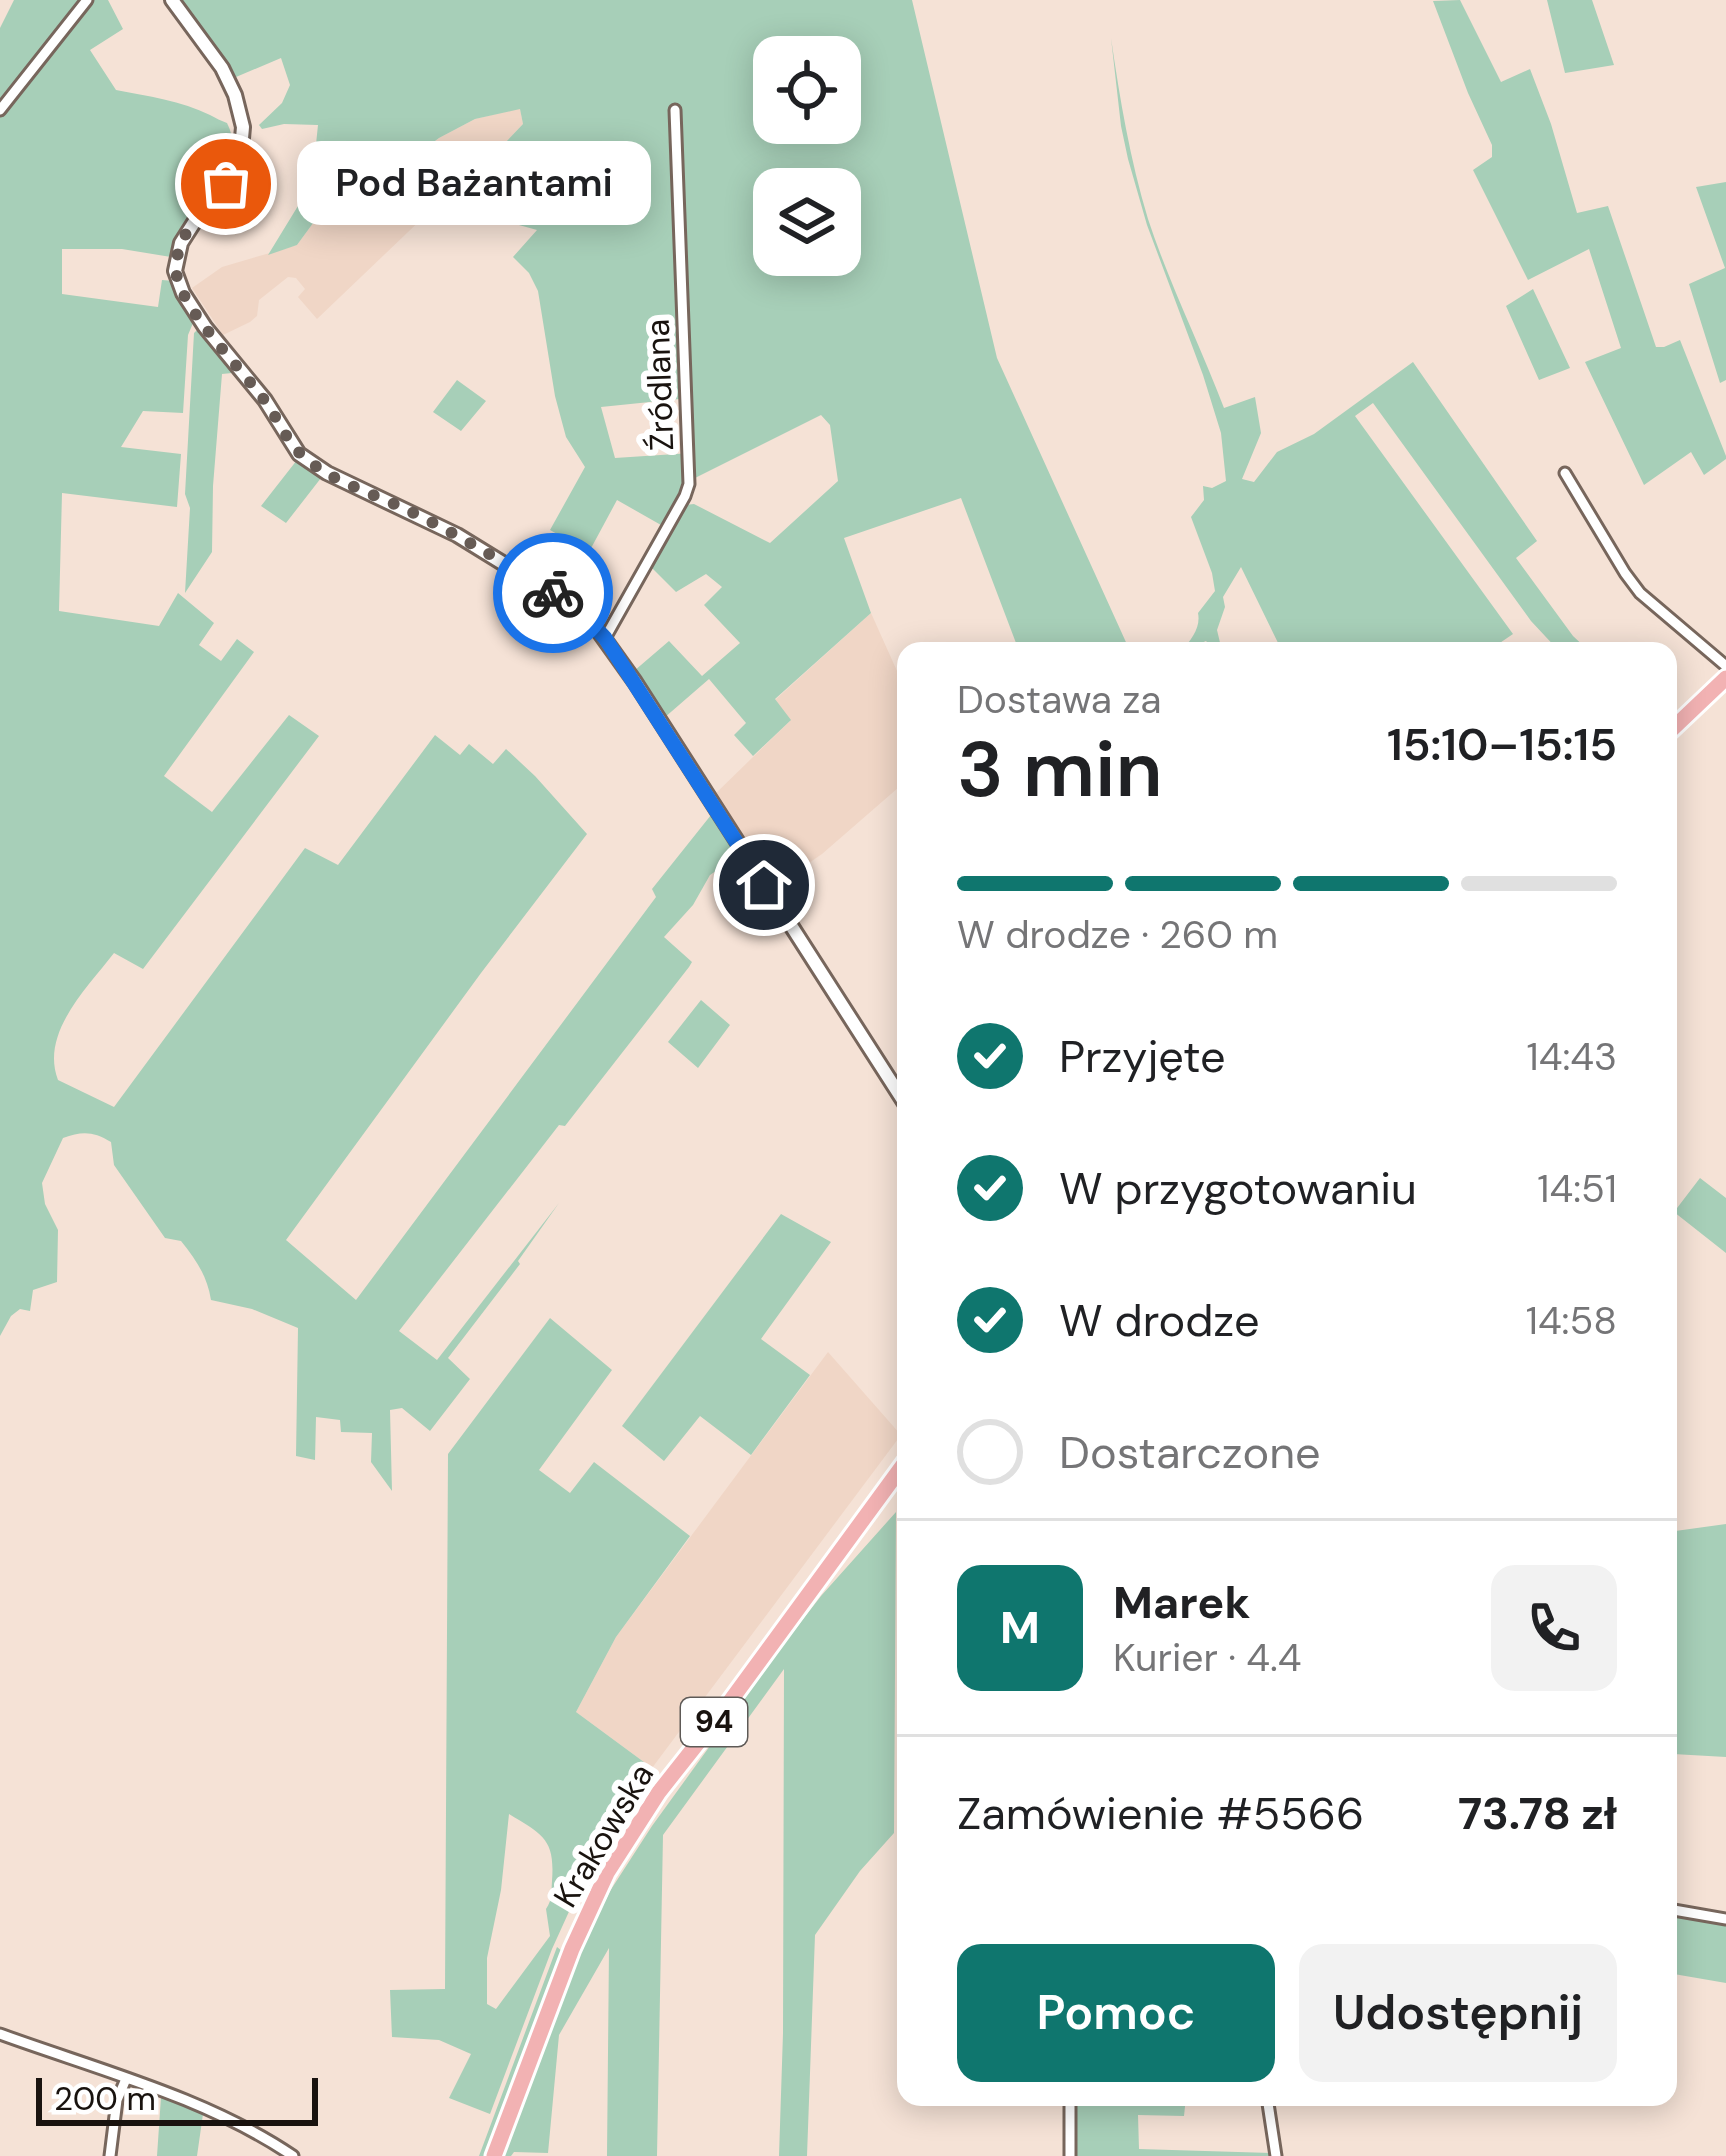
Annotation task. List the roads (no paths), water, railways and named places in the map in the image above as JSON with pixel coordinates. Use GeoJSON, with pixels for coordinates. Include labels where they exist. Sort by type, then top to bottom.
{"type":"FeatureCollection","features":[{"type":"Feature","properties":{"kind":"main road"},"geometry":{"type":"LineString","coordinates":[[1677,724],[1726,678]]}},
{"type":"Feature","properties":{"kind":"main road","name":"Krakowska"},"geometry":{"type":"LineString","coordinates":[[494,2156],[567,1961],[607,1873],[659,1792],[897,1473]]}},
{"type":"Feature","properties":{"kind":"street"},"geometry":{"type":"LineString","coordinates":[[0,110],[87,0]]}},
{"type":"Feature","properties":{"kind":"street"},"geometry":{"type":"LineString","coordinates":[[172,0],[222,68],[243,127],[240,161],[181,243],[175,272],[205,327],[265,400],[304,458],[459,536],[561,598],[605,638],[897,1092]]}},
{"type":"Feature","properties":{"kind":"street","name":"Źródlana"},"geometry":{"type":"LineString","coordinates":[[605,638],[689,484],[675,110]]}},
{"type":"Feature","properties":{"kind":"street"},"geometry":{"type":"LineString","coordinates":[[1565,473],[1640,593],[1726,666]]}},
{"type":"Feature","properties":{"kind":"street"},"geometry":{"type":"LineString","coordinates":[[1677,1911],[1726,1919]]}},
{"type":"Feature","properties":{"kind":"street"},"geometry":{"type":"LineString","coordinates":[[0,2034],[205,2109],[292,2156]]}},
{"type":"Feature","properties":{"kind":"street"},"geometry":{"type":"LineString","coordinates":[[110,2156],[117,2100],[126,2079]]}},
{"type":"Feature","properties":{"kind":"street"},"geometry":{"type":"LineString","coordinates":[[1070,2106],[1070,2156]]}},
{"type":"Feature","properties":{"kind":"street"},"geometry":{"type":"LineString","coordinates":[[1268,2106],[1276,2156]]}},
{"type":"Feature","properties":{"kind":"place","name":"Pod Bażantami"},"geometry":{"type":"Point","coordinates":[226,184]}}]}
